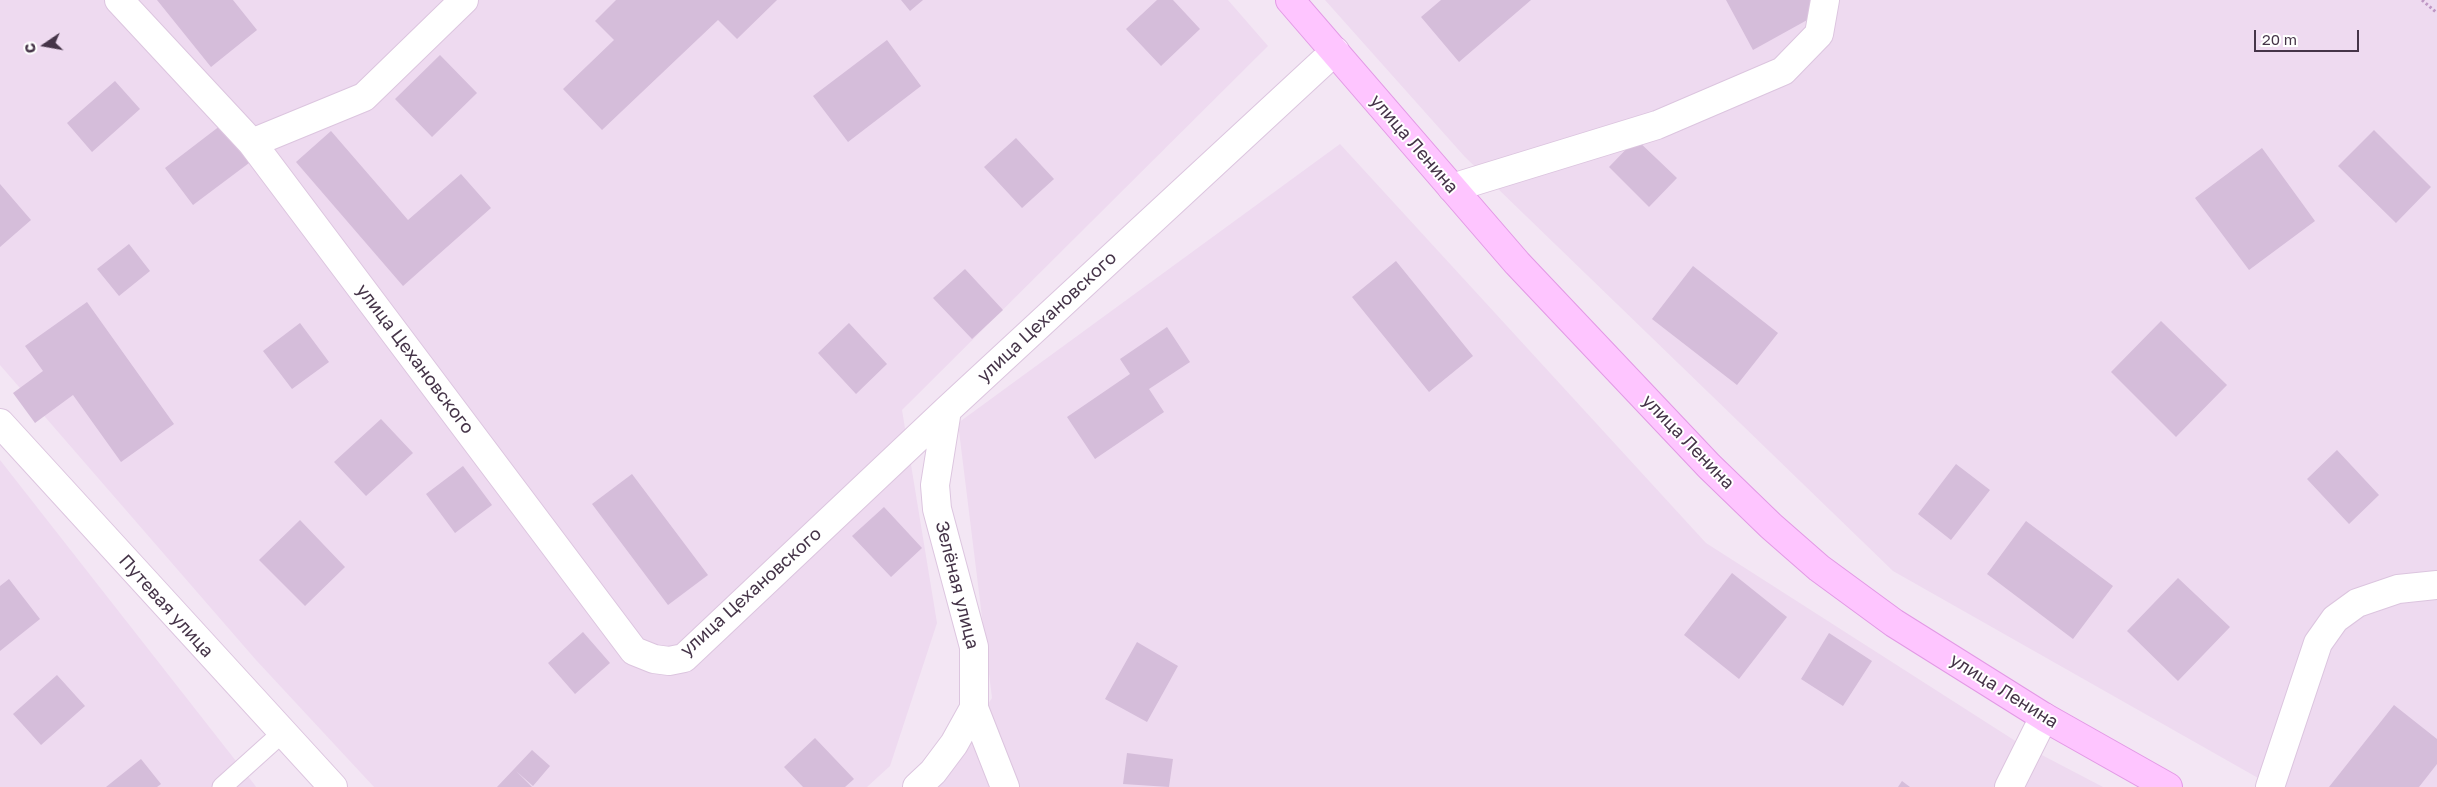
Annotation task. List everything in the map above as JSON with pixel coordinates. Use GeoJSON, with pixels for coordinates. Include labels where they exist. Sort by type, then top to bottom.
{"type":"FeatureCollection","features":[{"type":"Feature","properties":{"kind":"street","name":"улица Цехановского"},"geometry":{"type":"LineString","coordinates":[[119,0],[252,143],[634,651],[654,659],[669,661],[684,658],[947,410],[1335,51]]}},
{"type":"Feature","properties":{"kind":"street"},"geometry":{"type":"LineString","coordinates":[[252,143],[364,97],[464,0]]}},
{"type":"Feature","properties":{"kind":"street","name":"улица Ленина"},"geometry":{"type":"LineString","coordinates":[[1290,0],[1538,285],[1709,466],[1771,526],[1819,568],[1894,623],[2044,717],[2168,787]]}},
{"type":"Feature","properties":{"kind":"street"},"geometry":{"type":"LineString","coordinates":[[1452,188],[1657,124],[1783,71],[1819,34],[1826,0]]}},
{"type":"Feature","properties":{"kind":"street","name":"Зелёная улица"},"geometry":{"type":"LineString","coordinates":[[947,410],[937,466],[937,501],[974,646],[974,708],[1005,787]]}},
{"type":"Feature","properties":{"kind":"street","name":"Путевая улица"},"geometry":{"type":"LineString","coordinates":[[0,423],[333,787]]}},
{"type":"Feature","properties":{"kind":"street"},"geometry":{"type":"LineString","coordinates":[[2270,787],[2318,643],[2335,619],[2357,603],[2398,589],[2437,585]]}},
{"type":"Feature","properties":{"kind":"street"},"geometry":{"type":"LineString","coordinates":[[917,787],[954,744],[974,708]]}},
{"type":"Feature","properties":{"kind":"street"},"geometry":{"type":"LineString","coordinates":[[2009,787],[2044,717]]}},
{"type":"Feature","properties":{"kind":"lane"},"geometry":{"type":"LineString","coordinates":[[222,787],[282,733]]}},
{"type":"Feature","properties":{"kind":"path"},"geometry":{"type":"LineString","coordinates":[[2422,0],[2437,13]]}},
{"type":"Feature","properties":{"kind":"shaded area"},"geometry":{"type":"Polygon","coordinates":[[[0,0],[1228,0],[1268,46],[902,410],[937,623],[890,766],[867,787],[374,787],[256,660],[0,365],[0,0]]]}},
{"type":"Feature","properties":{"kind":"shaded area"},"geometry":{"type":"Polygon","coordinates":[[[1325,0],[2437,0],[2437,787],[2274,787],[1893,571],[1465,157],[1325,0]]]}},
{"type":"Feature","properties":{"kind":"shaded area"},"geometry":{"type":"Polygon","coordinates":[[[1340,144],[1706,543],[2017,742],[2103,787],[932,787],[992,698],[958,423],[1340,144]]]}},
{"type":"Feature","properties":{"kind":"shaded area"},"geometry":{"type":"Polygon","coordinates":[[[0,460],[254,784],[256,787],[0,787],[0,460]]]}},
{"type":"Feature","properties":{"kind":"building"},"geometry":{"type":"Polygon","coordinates":[[[157,0],[233,0],[257,30],[211,67],[157,0]]]}},
{"type":"Feature","properties":{"kind":"building"},"geometry":{"type":"Polygon","coordinates":[[[616,0],[777,0],[737,39],[718,20],[602,130],[563,89],[614,40],[595,21],[616,0]]]}},
{"type":"Feature","properties":{"kind":"building"},"geometry":{"type":"Polygon","coordinates":[[[901,0],[923,0],[910,11],[901,0]]]}},
{"type":"Feature","properties":{"kind":"building"},"geometry":{"type":"Polygon","coordinates":[[[1157,0],[1173,0],[1200,29],[1161,66],[1126,29],[1157,0]]]}},
{"type":"Feature","properties":{"kind":"building"},"geometry":{"type":"Polygon","coordinates":[[[1441,0],[1531,0],[1459,62],[1421,17],[1441,0]]]}},
{"type":"Feature","properties":{"kind":"building"},"geometry":{"type":"Polygon","coordinates":[[[1726,0],[1810,0],[1818,14],[1753,50],[1726,0]]]}},
{"type":"Feature","properties":{"kind":"building"},"geometry":{"type":"Polygon","coordinates":[[[887,40],[921,86],[848,142],[813,96],[887,40]]]}},
{"type":"Feature","properties":{"kind":"building"},"geometry":{"type":"Polygon","coordinates":[[[440,55],[477,93],[432,137],[395,99],[440,55]]]}},
{"type":"Feature","properties":{"kind":"building"},"geometry":{"type":"Polygon","coordinates":[[[115,81],[140,109],[92,152],[67,123],[115,81]]]}},
{"type":"Feature","properties":{"kind":"building"},"geometry":{"type":"Polygon","coordinates":[[[229,119],[257,157],[193,205],[165,168],[229,119]]]}},
{"type":"Feature","properties":{"kind":"building"},"geometry":{"type":"Polygon","coordinates":[[[2374,130],[2431,187],[2396,223],[2338,166],[2374,130]]]}},
{"type":"Feature","properties":{"kind":"building"},"geometry":{"type":"Polygon","coordinates":[[[331,131],[408,220],[461,174],[491,208],[403,286],[296,162],[331,131]]]}},
{"type":"Feature","properties":{"kind":"building"},"geometry":{"type":"Polygon","coordinates":[[[1016,138],[1054,179],[1022,208],[984,167],[1016,138]]]}},
{"type":"Feature","properties":{"kind":"building"},"geometry":{"type":"Polygon","coordinates":[[[1636,139],[1677,178],[1649,207],[1609,167],[1636,139]]]}},
{"type":"Feature","properties":{"kind":"building"},"geometry":{"type":"Polygon","coordinates":[[[2262,148],[2315,221],[2249,270],[2195,198],[2262,148]]]}},
{"type":"Feature","properties":{"kind":"building"},"geometry":{"type":"Polygon","coordinates":[[[0,184],[31,220],[0,247],[0,184]]]}},
{"type":"Feature","properties":{"kind":"building"},"geometry":{"type":"Polygon","coordinates":[[[129,244],[150,271],[119,296],[97,269],[129,244]]]}},
{"type":"Feature","properties":{"kind":"building"},"geometry":{"type":"Polygon","coordinates":[[[1396,261],[1473,356],[1429,392],[1352,297],[1396,261]]]}},
{"type":"Feature","properties":{"kind":"building"},"geometry":{"type":"Polygon","coordinates":[[[1693,266],[1778,333],[1737,385],[1652,319],[1693,266]]]}},
{"type":"Feature","properties":{"kind":"building"},"geometry":{"type":"Polygon","coordinates":[[[965,269],[1003,310],[972,339],[933,298],[965,269]]]}},
{"type":"Feature","properties":{"kind":"building"},"geometry":{"type":"Polygon","coordinates":[[[87,302],[174,424],[121,462],[73,395],[35,423],[13,393],[43,371],[25,346],[87,302]]]}},
{"type":"Feature","properties":{"kind":"building"},"geometry":{"type":"Polygon","coordinates":[[[2161,321],[2227,385],[2176,437],[2111,372],[2161,321]]]}},
{"type":"Feature","properties":{"kind":"building"},"geometry":{"type":"Polygon","coordinates":[[[300,323],[329,362],[292,389],[263,351],[300,323]]]}},
{"type":"Feature","properties":{"kind":"building"},"geometry":{"type":"Polygon","coordinates":[[[849,323],[887,364],[856,394],[818,353],[849,323]]]}},
{"type":"Feature","properties":{"kind":"building"},"geometry":{"type":"Polygon","coordinates":[[[1167,327],[1190,362],[1149,389],[1164,412],[1095,459],[1067,417],[1130,374],[1120,359],[1167,327]]]}},
{"type":"Feature","properties":{"kind":"building"},"geometry":{"type":"Polygon","coordinates":[[[381,419],[413,453],[366,496],[334,462],[381,419]]]}},
{"type":"Feature","properties":{"kind":"building"},"geometry":{"type":"Polygon","coordinates":[[[2337,450],[2379,495],[2349,524],[2307,479],[2337,450]]]}},
{"type":"Feature","properties":{"kind":"building"},"geometry":{"type":"Polygon","coordinates":[[[1956,464],[1990,490],[1951,540],[1918,514],[1956,464]]]}},
{"type":"Feature","properties":{"kind":"building"},"geometry":{"type":"Polygon","coordinates":[[[463,466],[492,505],[455,533],[426,494],[463,466]]]}},
{"type":"Feature","properties":{"kind":"building"},"geometry":{"type":"Polygon","coordinates":[[[632,474],[708,575],[668,605],[592,504],[632,474]]]}},
{"type":"Feature","properties":{"kind":"building"},"geometry":{"type":"Polygon","coordinates":[[[884,507],[922,548],[891,577],[852,536],[884,507]]]}},
{"type":"Feature","properties":{"kind":"building"},"geometry":{"type":"Polygon","coordinates":[[[300,520],[345,567],[305,606],[259,560],[300,520]]]}},
{"type":"Feature","properties":{"kind":"building"},"geometry":{"type":"Polygon","coordinates":[[[2026,521],[2113,586],[2073,639],[1987,574],[2026,521]]]}},
{"type":"Feature","properties":{"kind":"building"},"geometry":{"type":"Polygon","coordinates":[[[1732,573],[1787,617],[1739,679],[1684,635],[1732,573]]]}},
{"type":"Feature","properties":{"kind":"building"},"geometry":{"type":"Polygon","coordinates":[[[2178,578],[2230,627],[2178,681],[2127,631],[2178,578]]]}},
{"type":"Feature","properties":{"kind":"building"},"geometry":{"type":"Polygon","coordinates":[[[9,579],[40,619],[0,651],[0,586],[9,579]]]}},
{"type":"Feature","properties":{"kind":"building"},"geometry":{"type":"Polygon","coordinates":[[[583,632],[610,663],[575,694],[548,663],[583,632]]]}},
{"type":"Feature","properties":{"kind":"building"},"geometry":{"type":"Polygon","coordinates":[[[1829,633],[1872,661],[1843,706],[1801,679],[1829,633]]]}},
{"type":"Feature","properties":{"kind":"building"},"geometry":{"type":"Polygon","coordinates":[[[1137,642],[1178,666],[1147,722],[1105,699],[1137,642]]]}},
{"type":"Feature","properties":{"kind":"building"},"geometry":{"type":"Polygon","coordinates":[[[57,675],[85,706],[41,745],[13,714],[57,675]]]}},
{"type":"Feature","properties":{"kind":"building"},"geometry":{"type":"Polygon","coordinates":[[[2394,705],[2437,739],[2437,764],[2419,787],[2329,787],[2394,705]]]}},
{"type":"Feature","properties":{"kind":"building"},"geometry":{"type":"Polygon","coordinates":[[[815,738],[854,779],[845,787],[803,787],[784,767],[815,738]]]}},
{"type":"Feature","properties":{"kind":"building"},"geometry":{"type":"Polygon","coordinates":[[[532,750],[550,766],[533,786],[516,771],[532,787],[497,787],[532,750]]]}},
{"type":"Feature","properties":{"kind":"building"},"geometry":{"type":"Polygon","coordinates":[[[1127,753],[1173,759],[1169,787],[1123,784],[1127,753]]]}},
{"type":"Feature","properties":{"kind":"building"},"geometry":{"type":"Polygon","coordinates":[[[141,759],[161,784],[157,787],[106,787],[141,759]]]}},
{"type":"Feature","properties":{"kind":"building"},"geometry":{"type":"Polygon","coordinates":[[[1902,781],[1910,787],[1898,787],[1902,781]]]}}]}
